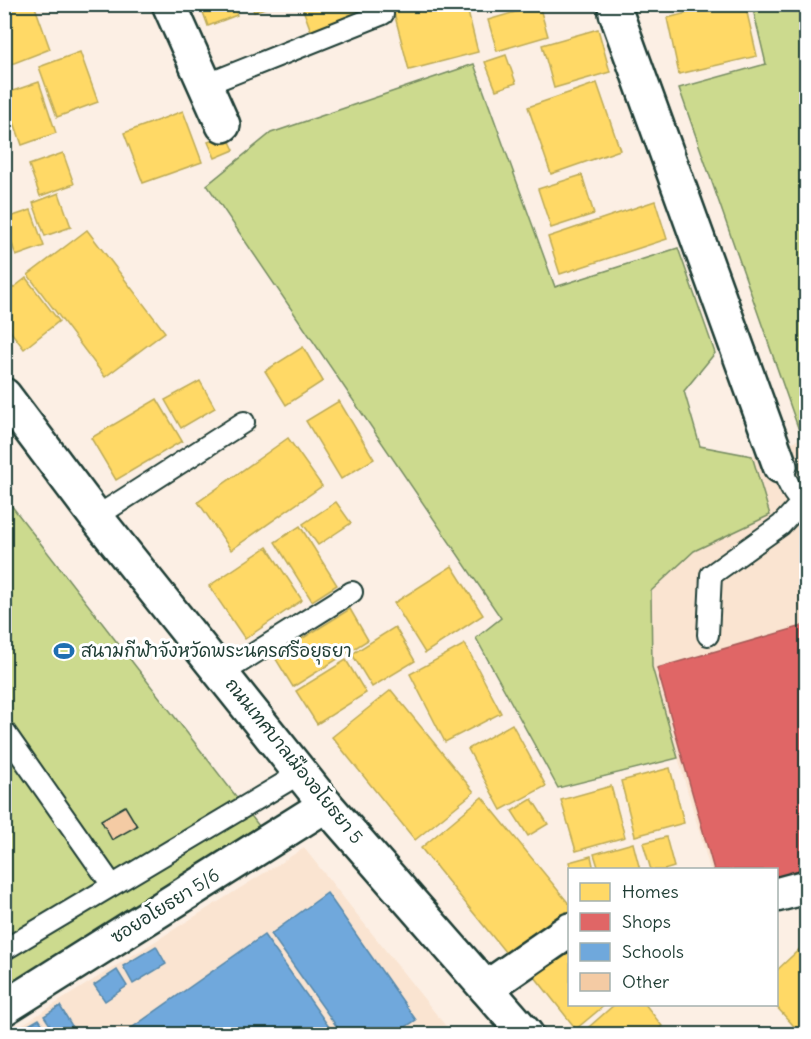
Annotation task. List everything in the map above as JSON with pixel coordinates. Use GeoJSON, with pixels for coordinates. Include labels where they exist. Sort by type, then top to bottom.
{"type":"FeatureCollection","features":[{"type":"Feature","properties":{"kind":"street"},"geometry":{"type":"LineString","coordinates":[[170,4],[224,125]]}},
{"type":"Feature","properties":{"kind":"street"},"geometry":{"type":"LineString","coordinates":[[615,4],[616,13],[780,466]]}},
{"type":"Feature","properties":{"kind":"street","name":"ถนนเทศบาลเมืองอโยธยา 5"},"geometry":{"type":"LineString","coordinates":[[4,395],[96,517],[223,673],[326,805],[526,1035]]}},
{"type":"Feature","properties":{"kind":"street","name":"ซอยอโยธยา 5/6"},"geometry":{"type":"LineString","coordinates":[[4,1008],[326,805]]}},
{"type":"Feature","properties":{"kind":"street"},"geometry":{"type":"LineString","coordinates":[[778,896],[807,887]]}},
{"type":"Feature","properties":{"kind":"street"},"geometry":{"type":"LineString","coordinates":[[486,988],[568,931]]}},
{"type":"Feature","properties":{"kind":"lane"},"geometry":{"type":"LineString","coordinates":[[205,85],[383,14]]}},
{"type":"Feature","properties":{"kind":"lane"},"geometry":{"type":"LineString","coordinates":[[96,517],[244,422]]}},
{"type":"Feature","properties":{"kind":"lane"},"geometry":{"type":"LineString","coordinates":[[708,635],[711,575],[781,525],[804,503],[792,491],[780,466]]}},
{"type":"Feature","properties":{"kind":"lane"},"geometry":{"type":"LineString","coordinates":[[223,673],[352,592]]}},
{"type":"Feature","properties":{"kind":"lane"},"geometry":{"type":"LineString","coordinates":[[4,731],[112,885]]}},
{"type":"Feature","properties":{"kind":"lane"},"geometry":{"type":"LineString","coordinates":[[4,950],[301,773]]}},
{"type":"Feature","properties":{"kind":"shaded area"},"geometry":{"type":"Polygon","coordinates":[[[806,437],[806,877],[778,870],[778,868],[710,868],[652,667],[651,591],[694,551],[770,515],[752,456],[806,437]]]}},
{"type":"Feature","properties":{"kind":"shaded area"},"geometry":{"type":"Polygon","coordinates":[[[304,848],[452,1034],[7,1034],[304,848]]]}},
{"type":"Feature","properties":{"kind":"green space"},"geometry":{"type":"Polygon","coordinates":[[[752,5],[806,5],[806,437],[802,439],[679,88],[766,64],[752,5]]]}},
{"type":"Feature","properties":{"kind":"green space"},"geometry":{"type":"Polygon","coordinates":[[[474,64],[555,287],[678,248],[715,353],[684,391],[700,446],[752,456],[770,515],[694,551],[651,591],[652,667],[678,758],[558,788],[476,638],[501,618],[207,185],[271,133],[474,64]]]}},
{"type":"Feature","properties":{"kind":"green space","name":"สนามกีฬาจังหวัดพระนครศรีอยุธยา"},"geometry":{"type":"Polygon","coordinates":[[[4,496],[266,835],[4,1000],[4,496]]]}},
{"type":"Feature","properties":{"kind":"building: Homes"},"geometry":{"type":"Polygon","coordinates":[[[4,4],[34,4],[50,49],[4,67],[4,4]]]}},
{"type":"Feature","properties":{"kind":"building: Homes"},"geometry":{"type":"Polygon","coordinates":[[[200,4],[233,4],[237,15],[208,26],[200,4]]]}},
{"type":"Feature","properties":{"kind":"building: Homes"},"geometry":{"type":"Polygon","coordinates":[[[251,4],[275,4],[254,12],[251,4]]]}},
{"type":"Feature","properties":{"kind":"building: Homes"},"geometry":{"type":"Polygon","coordinates":[[[301,4],[367,4],[369,9],[311,31],[301,4]]]}},
{"type":"Feature","properties":{"kind":"building: Homes"},"geometry":{"type":"Polygon","coordinates":[[[466,4],[478,52],[409,70],[392,5],[466,4]]]}},
{"type":"Feature","properties":{"kind":"building: Homes"},"geometry":{"type":"Polygon","coordinates":[[[653,4],[679,4],[679,6],[654,11],[653,4]]]}},
{"type":"Feature","properties":{"kind":"building: Homes"},"geometry":{"type":"Polygon","coordinates":[[[723,4],[745,4],[757,56],[679,74],[667,18],[723,4]]]}},
{"type":"Feature","properties":{"kind":"building: Homes"},"geometry":{"type":"Polygon","coordinates":[[[539,5],[548,36],[497,51],[488,20],[539,5]]]}},
{"type":"Feature","properties":{"kind":"building: Homes"},"geometry":{"type":"Polygon","coordinates":[[[598,29],[610,72],[554,88],[542,45],[598,29]]]}},
{"type":"Feature","properties":{"kind":"building: Homes"},"geometry":{"type":"Polygon","coordinates":[[[80,52],[98,102],[57,117],[39,67],[80,52]]]}},
{"type":"Feature","properties":{"kind":"building: Homes"},"geometry":{"type":"Polygon","coordinates":[[[506,55],[516,83],[496,90],[485,62],[506,55]]]}},
{"type":"Feature","properties":{"kind":"building: Homes"},"geometry":{"type":"Polygon","coordinates":[[[39,82],[56,133],[22,145],[4,94],[39,82]]]}},
{"type":"Feature","properties":{"kind":"building: Homes"},"geometry":{"type":"Polygon","coordinates":[[[597,83],[620,150],[551,174],[528,107],[597,83]]]}},
{"type":"Feature","properties":{"kind":"building: Homes"},"geometry":{"type":"Polygon","coordinates":[[[183,111],[202,162],[143,183],[124,133],[183,111]]]}},
{"type":"Feature","properties":{"kind":"building: Homes"},"geometry":{"type":"Polygon","coordinates":[[[227,135],[234,150],[215,158],[208,142],[227,135]]]}},
{"type":"Feature","properties":{"kind":"building: Homes"},"geometry":{"type":"Polygon","coordinates":[[[63,153],[74,184],[40,196],[29,165],[63,153]]]}},
{"type":"Feature","properties":{"kind":"building: Homes"},"geometry":{"type":"Polygon","coordinates":[[[582,175],[594,214],[551,228],[538,189],[582,175]]]}},
{"type":"Feature","properties":{"kind":"building: Homes"},"geometry":{"type":"Polygon","coordinates":[[[59,193],[71,227],[45,236],[33,203],[59,193]]]}},
{"type":"Feature","properties":{"kind":"building: Homes"},"geometry":{"type":"Polygon","coordinates":[[[655,201],[667,239],[560,274],[548,237],[655,201]]]}},
{"type":"Feature","properties":{"kind":"building: Homes"},"geometry":{"type":"Polygon","coordinates":[[[31,210],[44,246],[16,256],[4,219],[31,210]]]}},
{"type":"Feature","properties":{"kind":"building: Homes"},"geometry":{"type":"Polygon","coordinates":[[[87,230],[165,332],[105,377],[28,275],[87,230]]]}},
{"type":"Feature","properties":{"kind":"building: Homes"},"geometry":{"type":"Polygon","coordinates":[[[26,278],[59,321],[24,349],[4,323],[4,295],[26,278]]]}},
{"type":"Feature","properties":{"kind":"building: Homes"},"geometry":{"type":"Polygon","coordinates":[[[303,347],[323,381],[286,405],[265,371],[303,347]]]}},
{"type":"Feature","properties":{"kind":"building: Homes"},"geometry":{"type":"Polygon","coordinates":[[[200,381],[215,408],[181,428],[165,400],[200,381]]]}},
{"type":"Feature","properties":{"kind":"building: Homes"},"geometry":{"type":"Polygon","coordinates":[[[157,399],[182,441],[116,480],[91,438],[157,399]]]}},
{"type":"Feature","properties":{"kind":"building: Homes"},"geometry":{"type":"Polygon","coordinates":[[[339,401],[374,459],[341,479],[306,421],[339,401]]]}},
{"type":"Feature","properties":{"kind":"building: Homes"},"geometry":{"type":"Polygon","coordinates":[[[288,438],[322,486],[231,550],[198,502],[288,438]]]}},
{"type":"Feature","properties":{"kind":"building: Homes"},"geometry":{"type":"Polygon","coordinates":[[[336,502],[351,523],[318,545],[303,524],[336,502]]]}},
{"type":"Feature","properties":{"kind":"building: Homes"},"geometry":{"type":"Polygon","coordinates":[[[300,526],[337,585],[312,601],[275,542],[300,526]]]}},
{"type":"Feature","properties":{"kind":"building: Homes"},"geometry":{"type":"Polygon","coordinates":[[[267,547],[302,600],[245,639],[209,586],[267,547]]]}},
{"type":"Feature","properties":{"kind":"building: Homes"},"geometry":{"type":"Polygon","coordinates":[[[452,566],[483,615],[425,653],[394,603],[452,566]]]}},
{"type":"Feature","properties":{"kind":"building: Homes"},"geometry":{"type":"Polygon","coordinates":[[[350,609],[368,640],[293,687],[274,656],[350,609]]]}},
{"type":"Feature","properties":{"kind":"building: Homes"},"geometry":{"type":"Polygon","coordinates":[[[395,627],[415,661],[372,687],[352,654],[395,627]]]}},
{"type":"Feature","properties":{"kind":"building: Homes"},"geometry":{"type":"Polygon","coordinates":[[[465,644],[501,713],[445,742],[410,674],[465,644]]]}},
{"type":"Feature","properties":{"kind":"building: Homes"},"geometry":{"type":"Polygon","coordinates":[[[346,660],[366,693],[317,724],[296,691],[346,660]]]}},
{"type":"Feature","properties":{"kind":"building: Homes"},"geometry":{"type":"Polygon","coordinates":[[[391,690],[474,792],[415,840],[332,737],[391,690]]]}},
{"type":"Feature","properties":{"kind":"building: Homes"},"geometry":{"type":"Polygon","coordinates":[[[512,724],[546,786],[501,810],[468,749],[512,724]]]}},
{"type":"Feature","properties":{"kind":"building: Homes"},"geometry":{"type":"Polygon","coordinates":[[[670,768],[684,823],[635,836],[621,781],[670,768]]]}},
{"type":"Feature","properties":{"kind":"building: Homes"},"geometry":{"type":"Polygon","coordinates":[[[611,786],[625,837],[576,851],[561,800],[611,786]]]}},
{"type":"Feature","properties":{"kind":"building: Homes"},"geometry":{"type":"Polygon","coordinates":[[[482,797],[568,903],[568,920],[514,963],[421,848],[482,797]]]}},
{"type":"Feature","properties":{"kind":"building: Homes"},"geometry":{"type":"Polygon","coordinates":[[[532,799],[548,824],[528,836],[512,811],[532,799]]]}},
{"type":"Feature","properties":{"kind":"building: Homes"},"geometry":{"type":"Polygon","coordinates":[[[666,837],[674,867],[650,868],[643,843],[666,837]]]}},
{"type":"Feature","properties":{"kind":"building: Homes"},"geometry":{"type":"Polygon","coordinates":[[[633,843],[639,868],[598,868],[594,854],[633,843]]]}},
{"type":"Feature","properties":{"kind":"building: Homes"},"geometry":{"type":"Polygon","coordinates":[[[591,856],[594,868],[570,868],[569,862],[591,856]]]}},
{"type":"Feature","properties":{"kind":"building: Homes"},"geometry":{"type":"Polygon","coordinates":[[[806,943],[806,1034],[801,1034],[776,1006],[778,1006],[778,969],[806,943]]]}},
{"type":"Feature","properties":{"kind":"building: Homes"},"geometry":{"type":"Polygon","coordinates":[[[568,951],[568,1006],[604,1006],[576,1029],[535,977],[568,951]]]}},
{"type":"Feature","properties":{"kind":"building: Homes"},"geometry":{"type":"Polygon","coordinates":[[[613,1006],[647,1006],[662,1026],[652,1034],[581,1034],[613,1006]]]}},
{"type":"Feature","properties":{"kind":"building: Shops"},"geometry":{"type":"Polygon","coordinates":[[[806,625],[806,871],[778,878],[778,868],[713,868],[657,668],[806,625]]]}},
{"type":"Feature","properties":{"kind":"building: Schools"},"geometry":{"type":"Polygon","coordinates":[[[327,893],[416,1020],[395,1034],[342,1034],[271,934],[327,893]]]}},
{"type":"Feature","properties":{"kind":"building: Schools"},"geometry":{"type":"Polygon","coordinates":[[[264,935],[334,1034],[123,1034],[264,935]]]}},
{"type":"Feature","properties":{"kind":"building: Schools"},"geometry":{"type":"Polygon","coordinates":[[[156,946],[166,964],[133,984],[123,966],[156,946]]]}},
{"type":"Feature","properties":{"kind":"building: Schools"},"geometry":{"type":"Polygon","coordinates":[[[117,970],[127,986],[105,1001],[94,985],[117,970]]]}},
{"type":"Feature","properties":{"kind":"building: Schools"},"geometry":{"type":"Polygon","coordinates":[[[60,1006],[72,1026],[56,1034],[44,1016],[60,1006]]]}},
{"type":"Feature","properties":{"kind":"building: Schools"},"geometry":{"type":"Polygon","coordinates":[[[39,1019],[49,1034],[30,1034],[25,1027],[39,1019]]]}},
{"type":"Feature","properties":{"kind":"building: Other"},"geometry":{"type":"Polygon","coordinates":[[[125,806],[137,826],[112,840],[101,820],[125,806]]]}},
{"type":"Feature","properties":{"kind":"place","name":"สนามกีฬาจังหวัดพระนครศรีอยุธยา"},"geometry":{"type":"Point","coordinates":[64,651]}}]}
